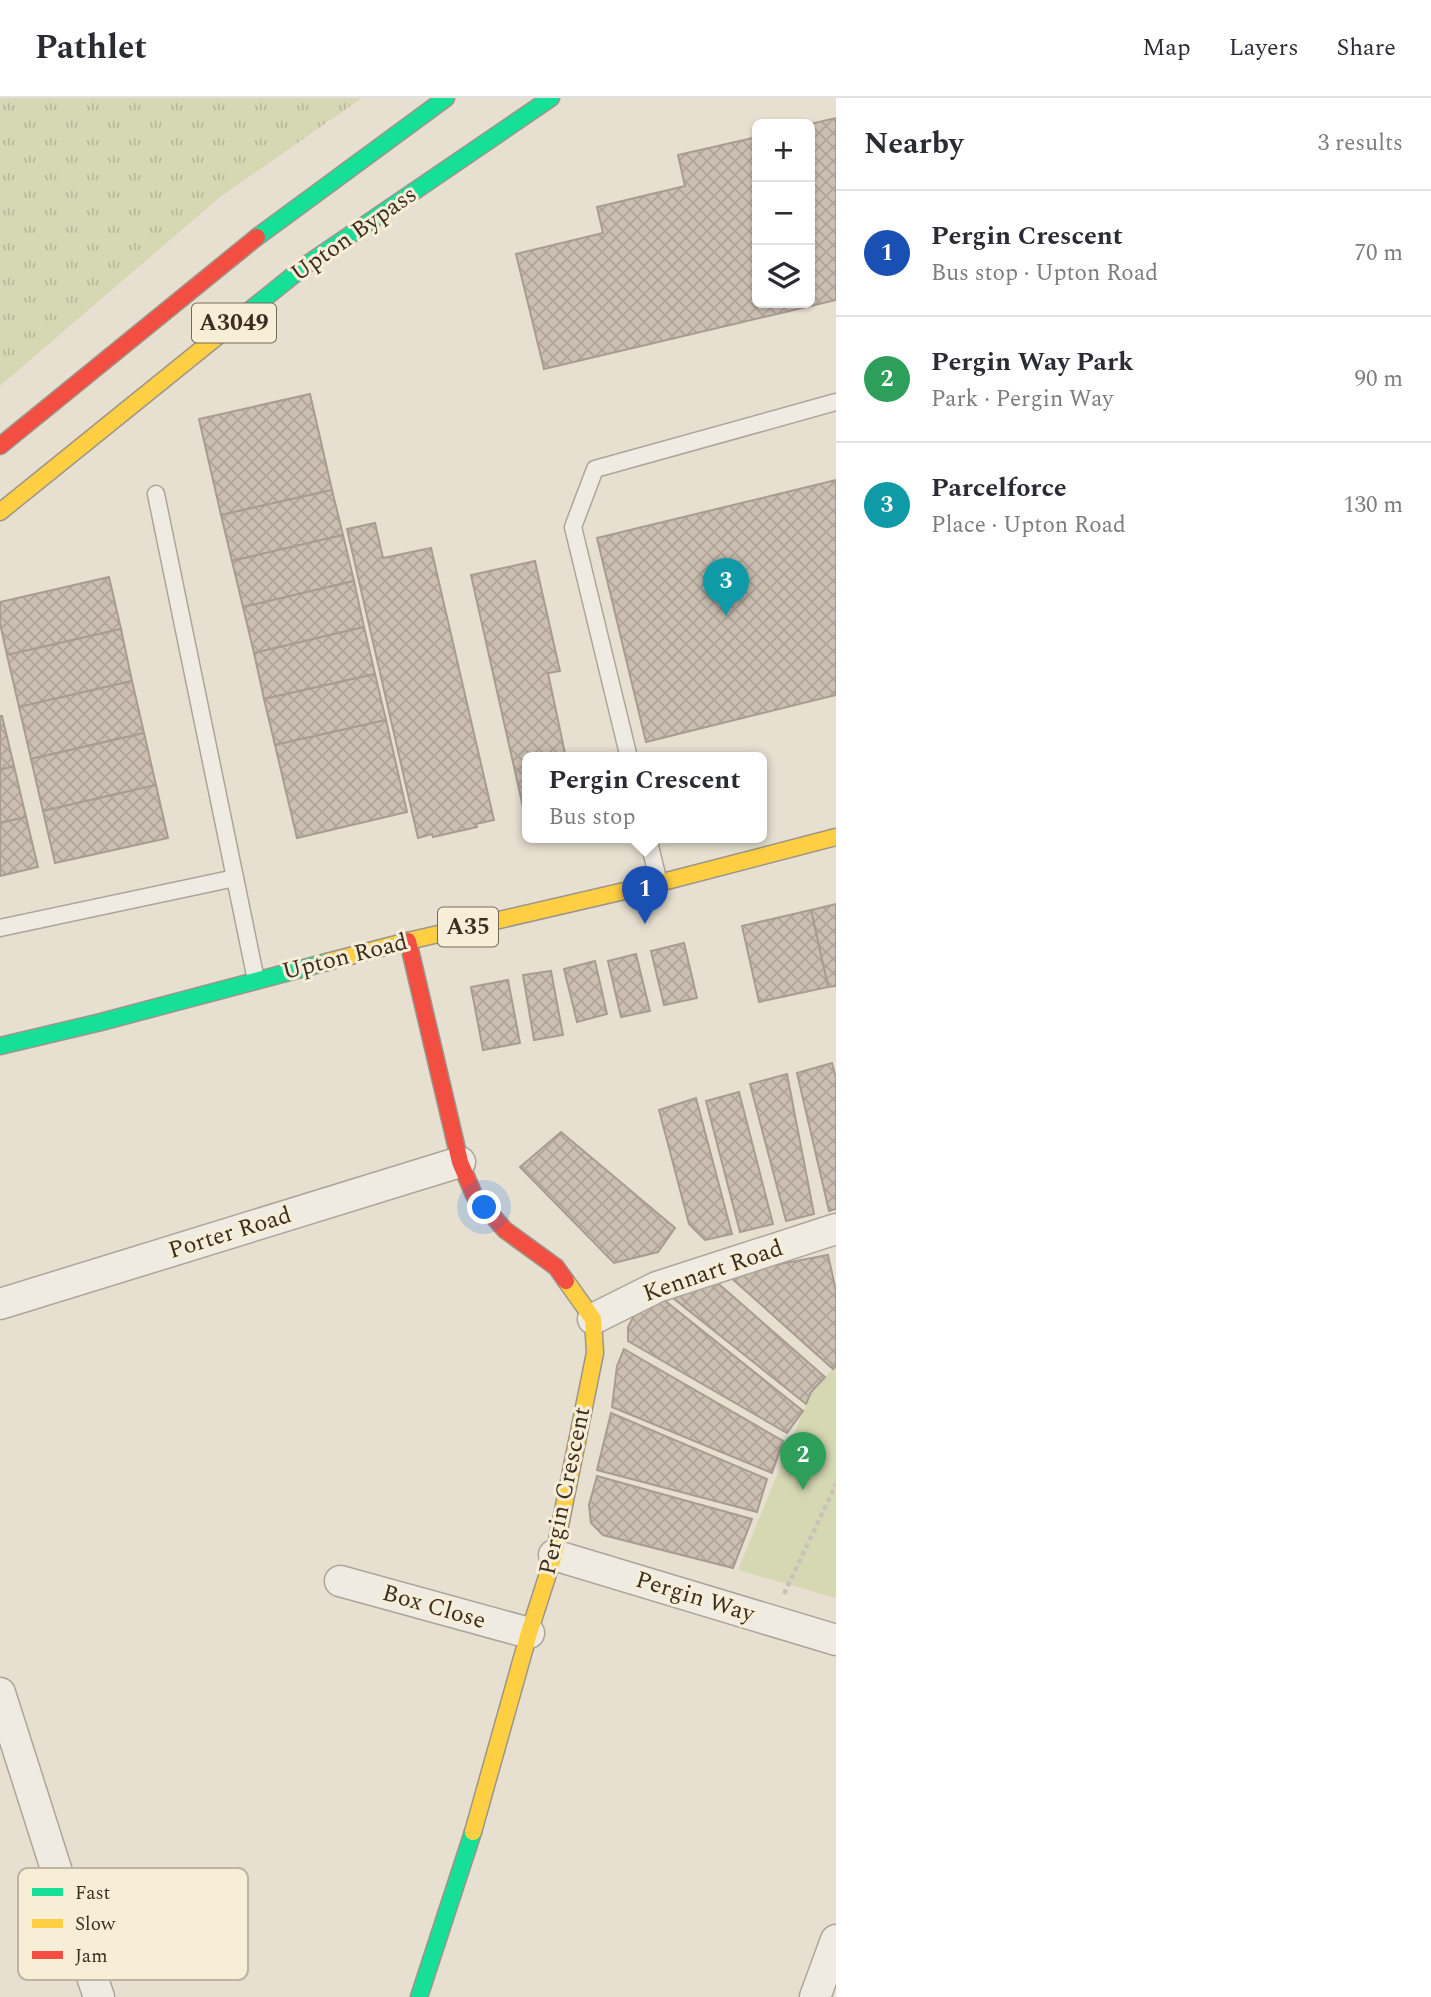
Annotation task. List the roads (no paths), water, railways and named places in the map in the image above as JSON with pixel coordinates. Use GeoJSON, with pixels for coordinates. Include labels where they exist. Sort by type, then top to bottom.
{"type":"FeatureCollection","features":[{"type":"Feature","properties":{"kind":"main road","name":"A3049"},"geometry":{"type":"LineString","coordinates":[[0,446],[245,246],[446,98]]}},
{"type":"Feature","properties":{"kind":"main road","name":"Upton Bypass"},"geometry":{"type":"LineString","coordinates":[[0,512],[306,265],[551,98]]}},
{"type":"Feature","properties":{"kind":"main road","name":"Upton Road"},"geometry":{"type":"LineString","coordinates":[[0,1046],[408,941],[659,883],[836,836]]}},
{"type":"Feature","properties":{"kind":"main road"},"geometry":{"type":"LineString","coordinates":[[408,941],[460,1162],[474,1195],[505,1230],[556,1267],[593,1319]]}},
{"type":"Feature","properties":{"kind":"main road","name":"Pergin Crescent"},"geometry":{"type":"LineString","coordinates":[[419,1997],[469,1847],[529,1633],[554,1555],[594,1353],[593,1319]]}},
{"type":"Feature","properties":{"kind":"street","name":"Porter Road"},"geometry":{"type":"LineString","coordinates":[[0,1304],[460,1162]]}},
{"type":"Feature","properties":{"kind":"street","name":"Kennart Road"},"geometry":{"type":"LineString","coordinates":[[593,1319],[657,1287],[836,1229]]}},
{"type":"Feature","properties":{"kind":"street","name":"Pergin Way"},"geometry":{"type":"LineString","coordinates":[[554,1555],[836,1640]]}},
{"type":"Feature","properties":{"kind":"street","name":"Box Close"},"geometry":{"type":"LineString","coordinates":[[340,1581],[529,1633]]}},
{"type":"Feature","properties":{"kind":"street"},"geometry":{"type":"LineString","coordinates":[[0,1693],[56,1868]]}},
{"type":"Feature","properties":{"kind":"street"},"geometry":{"type":"LineString","coordinates":[[815,1997],[836,1940]]}},
{"type":"Feature","properties":{"kind":"street"},"geometry":{"type":"LineString","coordinates":[[93,1980],[99,1997]]}},
{"type":"Feature","properties":{"kind":"lane"},"geometry":{"type":"LineString","coordinates":[[627,752],[573,527],[595,468],[836,402]]}},
{"type":"Feature","properties":{"kind":"lane"},"geometry":{"type":"LineString","coordinates":[[156,494],[256,980]]}},
{"type":"Feature","properties":{"kind":"lane"},"geometry":{"type":"LineString","coordinates":[[649,843],[659,883]]}},
{"type":"Feature","properties":{"kind":"lane"},"geometry":{"type":"LineString","coordinates":[[0,928],[235,878]]}},
{"type":"Feature","properties":{"kind":"place","name":"Parcelforce"},"geometry":{"type":"Point","coordinates":[726,616]}},
{"type":"Feature","properties":{"kind":"place","name":"Pergin Crescent"},"geometry":{"type":"Point","coordinates":[645,924]}},
{"type":"Feature","properties":{"kind":"place","name":"Pergin Way Park"},"geometry":{"type":"Point","coordinates":[803,1490]}}]}
